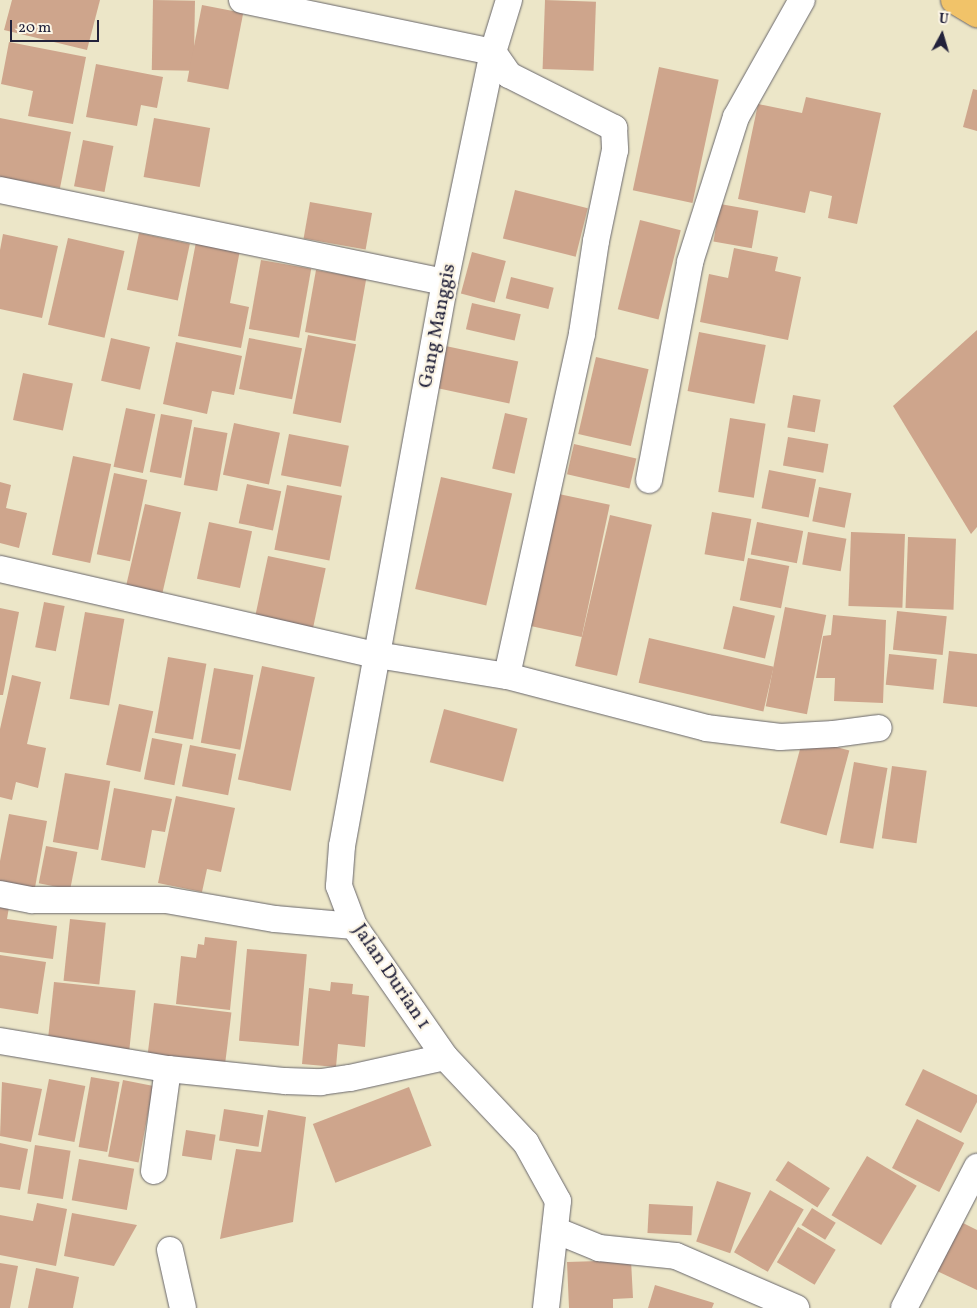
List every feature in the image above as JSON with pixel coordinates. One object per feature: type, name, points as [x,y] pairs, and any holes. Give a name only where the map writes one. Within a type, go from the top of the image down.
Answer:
[{"type":"highway","points":[[955,0],[977,13]]},
{"type":"street","points":[[242,0],[494,52],[510,75],[608,123],[616,136],[582,334],[507,676]]},
{"type":"street","name":"Gang Manggis","points":[[377,655],[446,282],[494,52],[509,0]]},
{"type":"street","points":[[649,480],[690,262],[736,117],[802,0]]},
{"type":"street","points":[[0,190],[446,282]]},
{"type":"street","points":[[0,569],[377,655],[507,676],[706,728],[780,737],[834,734],[879,728]]},
{"type":"street","name":"Jalan Durian 1","points":[[377,655],[339,870],[339,886],[354,926],[445,1057],[526,1143],[558,1201],[546,1308]]},
{"type":"street","points":[[0,894],[32,900],[166,900],[275,919],[354,926]]},
{"type":"street","points":[[0,1041],[168,1070],[321,1082],[445,1057]]},
{"type":"street","points":[[154,1171],[168,1070]]},
{"type":"street","points":[[904,1308],[977,1167]]},
{"type":"street","points":[[555,1230],[599,1248],[676,1256],[796,1308]]},
{"type":"street","points":[[170,1250],[183,1308]]},
{"type":"building","points":[[12,0],[100,0],[87,50],[4,30]]},
{"type":"building","points":[[153,0],[195,1],[194,71],[152,70]]},
{"type":"building","points":[[545,0],[596,2],[594,71],[543,69]]},
{"type":"building","points":[[202,5],[243,13],[228,90],[187,82]]},
{"type":"building","points":[[9,42],[86,57],[73,124],[28,116],[33,91],[1,84]]},
{"type":"building","points":[[96,64],[163,77],[157,108],[141,105],[137,126],[86,117]]},
{"type":"building","points":[[659,67],[719,80],[692,203],[633,190]]},
{"type":"building","points":[[973,89],[977,90],[977,131],[963,127]]},
{"type":"building","points":[[806,97],[881,113],[857,224],[828,218],[832,196],[810,191],[805,213],[738,199],[758,104],[802,113]]},
{"type":"building","points":[[0,118],[71,132],[60,188],[0,177]]},
{"type":"building","points":[[154,118],[210,128],[200,187],[144,177]]},
{"type":"building","points":[[83,140],[113,146],[104,192],[74,186]]},
{"type":"building","points":[[515,190],[588,208],[576,257],[503,239]]},
{"type":"building","points":[[310,202],[372,213],[366,249],[304,238]]},
{"type":"building","points":[[720,204],[758,211],[752,248],[713,241]]},
{"type":"building","points":[[640,220],[681,230],[658,319],[618,309]]},
{"type":"building","points":[[139,233],[190,244],[178,301],[127,290]]},
{"type":"building","points":[[3,234],[58,246],[42,318],[0,309],[0,250]]},
{"type":"building","points":[[68,238],[125,251],[104,338],[48,325]]},
{"type":"building","points":[[196,242],[240,250],[230,303],[249,307],[241,348],[178,336]]},
{"type":"building","points":[[734,248],[778,257],[775,271],[801,277],[788,340],[700,322],[709,274],[728,278]]},
{"type":"building","points":[[472,252],[506,261],[495,303],[461,294]]},
{"type":"building","points":[[261,260],[311,269],[299,338],[249,329]]},
{"type":"building","points":[[316,270],[366,279],[355,341],[305,332]]},
{"type":"building","points":[[511,277],[554,288],[548,309],[506,298]]},
{"type":"building","points":[[472,303],[521,314],[515,341],[466,329]]},
{"type":"building","points":[[977,330],[977,527],[971,534],[893,406]]},
{"type":"building","points":[[699,332],[766,345],[754,404],[688,391]]},
{"type":"building","points":[[308,335],[356,344],[341,423],[293,414]]},
{"type":"building","points":[[111,338],[150,347],[140,390],[101,381]]},
{"type":"building","points":[[249,338],[302,348],[292,399],[239,389]]},
{"type":"building","points":[[176,342],[242,356],[234,395],[212,391],[207,414],[163,404]]},
{"type":"building","points":[[441,345],[518,361],[509,403],[432,387]]},
{"type":"building","points":[[596,357],[649,369],[631,446],[578,434]]},
{"type":"building","points":[[23,373],[73,384],[63,431],[13,420]]},
{"type":"building","points":[[793,395],[821,400],[815,432],[787,427]]},
{"type":"building","points":[[126,408],[155,414],[143,473],[114,467]]},
{"type":"building","points":[[505,413],[527,418],[515,474],[492,469]]},
{"type":"building","points":[[161,414],[192,420],[181,478],[150,472]]},
{"type":"building","points":[[730,418],[766,424],[754,498],[718,492]]},
{"type":"building","points":[[234,423],[280,433],[269,485],[223,475]]},
{"type":"building","points":[[194,427],[227,433],[217,491],[184,485]]},
{"type":"building","points":[[289,434],[349,446],[341,487],[281,475]]},
{"type":"building","points":[[788,437],[828,444],[823,473],[783,466]]},
{"type":"building","points":[[574,444],[636,458],[629,489],[567,474]]},
{"type":"building","points":[[73,456],[111,464],[90,563],[52,555]]},
{"type":"building","points":[[769,470],[816,479],[809,517],[762,508]]},
{"type":"building","points":[[114,473],[147,480],[130,561],[97,554]]},
{"type":"building","points":[[441,477],[512,493],[486,605],[415,589]]},
{"type":"building","points":[[0,482],[11,485],[6,508],[27,513],[19,548],[0,543]]},
{"type":"building","points":[[247,484],[281,491],[273,530],[239,523]]},
{"type":"building","points":[[287,485],[342,496],[329,560],[274,550]]},
{"type":"building","points":[[819,487],[851,493],[845,528],[812,521]]},
{"type":"building","points":[[554,493],[610,505],[582,637],[526,625]]},
{"type":"building","points":[[145,504],[181,512],[162,596],[126,588]]},
{"type":"building","points":[[712,512],[751,519],[744,561],[705,554]]},
{"type":"building","points":[[610,515],[652,525],[617,676],[575,666]]},
{"type":"building","points":[[209,522],[252,531],[240,588],[197,579]]},
{"type":"building","points":[[757,522],[803,531],[797,563],[751,554]]},
{"type":"building","points":[[808,532],[846,539],[841,571],[802,564]]},
{"type":"building","points":[[851,532],[905,534],[902,608],[848,606]]},
{"type":"building","points":[[908,537],[956,539],[953,610],[906,608]]},
{"type":"building","points":[[268,556],[326,568],[313,628],[255,616]]},
{"type":"building","points":[[748,558],[789,566],[781,608],[740,600]]},
{"type":"building","points":[[44,602],[65,606],[56,651],[35,647]]},
{"type":"building","points":[[733,606],[775,616],[765,659],[723,649]]},
{"type":"building","points":[[785,607],[826,615],[807,714],[766,706]]},
{"type":"building","points":[[0,608],[19,612],[3,695],[0,695]]},
{"type":"building","points":[[897,611],[947,616],[943,655],[893,650]]},
{"type":"building","points":[[85,612],[124,619],[109,706],[70,699]]},
{"type":"building","points":[[833,615],[886,620],[883,703],[834,701],[835,678],[816,678],[823,636],[831,635]]},
{"type":"building","points":[[649,638],[774,667],[763,712],[639,683]]},
{"type":"building","points":[[949,651],[977,654],[977,707],[943,703]]},
{"type":"building","points":[[889,654],[937,659],[933,690],[886,685]]},
{"type":"building","points":[[168,657],[206,664],[193,740],[155,733]]},
{"type":"building","points":[[262,666],[315,677],[291,791],[238,779]]},
{"type":"building","points":[[214,668],[253,675],[240,750],[201,743]]},
{"type":"building","points":[[12,675],[41,682],[27,744],[46,748],[38,788],[16,782],[12,800],[0,797],[0,729]]},
{"type":"building","points":[[119,704],[153,711],[140,772],[106,765]]},
{"type":"building","points":[[444,709],[517,729],[503,782],[430,762]]},
{"type":"building","points":[[152,738],[182,744],[174,785],[144,779]]},
{"type":"building","points":[[803,738],[849,750],[827,835],[780,823]]},
{"type":"building","points":[[190,745],[236,754],[228,795],[182,786]]},
{"type":"building","points":[[854,762],[887,768],[873,849],[840,843]]},
{"type":"building","points":[[892,766],[927,771],[916,843],[882,838]]},
{"type":"building","points":[[65,773],[110,781],[98,850],[53,842]]},
{"type":"building","points":[[114,788],[172,799],[165,832],[152,830],[145,868],[101,860]]},
{"type":"building","points":[[176,796],[235,808],[221,872],[207,869],[202,892],[158,883]]},
{"type":"building","points":[[9,814],[47,821],[34,893],[0,886],[0,861]]},
{"type":"building","points":[[46,846],[77,852],[70,889],[39,883]]},
{"type":"building","points":[[0,900],[10,901],[7,919],[57,926],[53,959],[0,952]]},
{"type":"building","points":[[70,919],[106,923],[99,984],[64,981]]},
{"type":"building","points":[[205,937],[237,941],[230,1010],[176,1004],[181,956],[196,958],[198,944],[204,945]]},
{"type":"building","points":[[247,949],[307,954],[299,1046],[239,1041]]},
{"type":"building","points":[[0,955],[46,962],[38,1014],[0,1008]]},
{"type":"building","points":[[54,982],[136,991],[129,1051],[48,1043]]},
{"type":"building","points":[[331,982],[353,984],[352,994],[369,996],[365,1047],[338,1044],[336,1067],[302,1064],[309,988],[330,991]]},
{"type":"building","points":[[154,1003],[231,1013],[225,1064],[148,1055]]},
{"type":"building","points":[[923,1069],[977,1095],[977,1102],[961,1133],[905,1105]]},
{"type":"building","points":[[91,1077],[120,1082],[107,1152],[79,1147]]},
{"type":"building","points":[[49,1079],[85,1086],[74,1142],[38,1135]]},
{"type":"building","points":[[123,1080],[153,1086],[139,1162],[108,1157]]},
{"type":"building","points":[[2,1082],[42,1089],[31,1142],[0,1136]]},
{"type":"building","points":[[409,1087],[432,1146],[335,1183],[313,1124]]},
{"type":"building","points":[[224,1109],[264,1115],[259,1147],[219,1141]]},
{"type":"building","points":[[268,1110],[306,1117],[293,1222],[220,1239],[236,1149],[261,1152]]},
{"type":"building","points":[[917,1119],[964,1143],[939,1192],[892,1168]]},
{"type":"building","points":[[186,1130],[216,1135],[212,1160],[182,1156]]},
{"type":"building","points":[[0,1143],[28,1149],[20,1190],[0,1187]]},
{"type":"building","points":[[35,1145],[71,1151],[63,1199],[27,1193]]},
{"type":"building","points":[[867,1156],[917,1186],[881,1245],[831,1215]]},
{"type":"building","points":[[79,1159],[134,1169],[127,1210],[72,1200]]},
{"type":"building","points":[[788,1161],[830,1188],[817,1208],[775,1180]]},
{"type":"building","points":[[717,1181],[751,1193],[730,1253],[696,1242]]},
{"type":"building","points":[[770,1190],[804,1210],[768,1272],[734,1252]]},
{"type":"building","points":[[37,1203],[67,1209],[56,1266],[0,1255],[0,1215],[33,1221]]},
{"type":"building","points":[[649,1204],[693,1206],[691,1235],[647,1233]]},
{"type":"building","points":[[812,1208],[836,1223],[825,1240],[801,1225]]},
{"type":"building","points":[[72,1213],[137,1225],[114,1266],[64,1256]]},
{"type":"building","points":[[961,1222],[977,1230],[977,1290],[937,1271]]},
{"type":"building","points":[[798,1227],[836,1250],[815,1285],[777,1262]]},
{"type":"building","points":[[631,1260],[633,1298],[613,1299],[613,1308],[569,1308],[567,1262]]},
{"type":"building","points":[[0,1263],[18,1266],[10,1308],[0,1308]]},
{"type":"building","points":[[36,1268],[79,1277],[73,1308],[28,1308]]},
{"type":"building","points":[[655,1285],[714,1303],[712,1308],[648,1308]]}]
